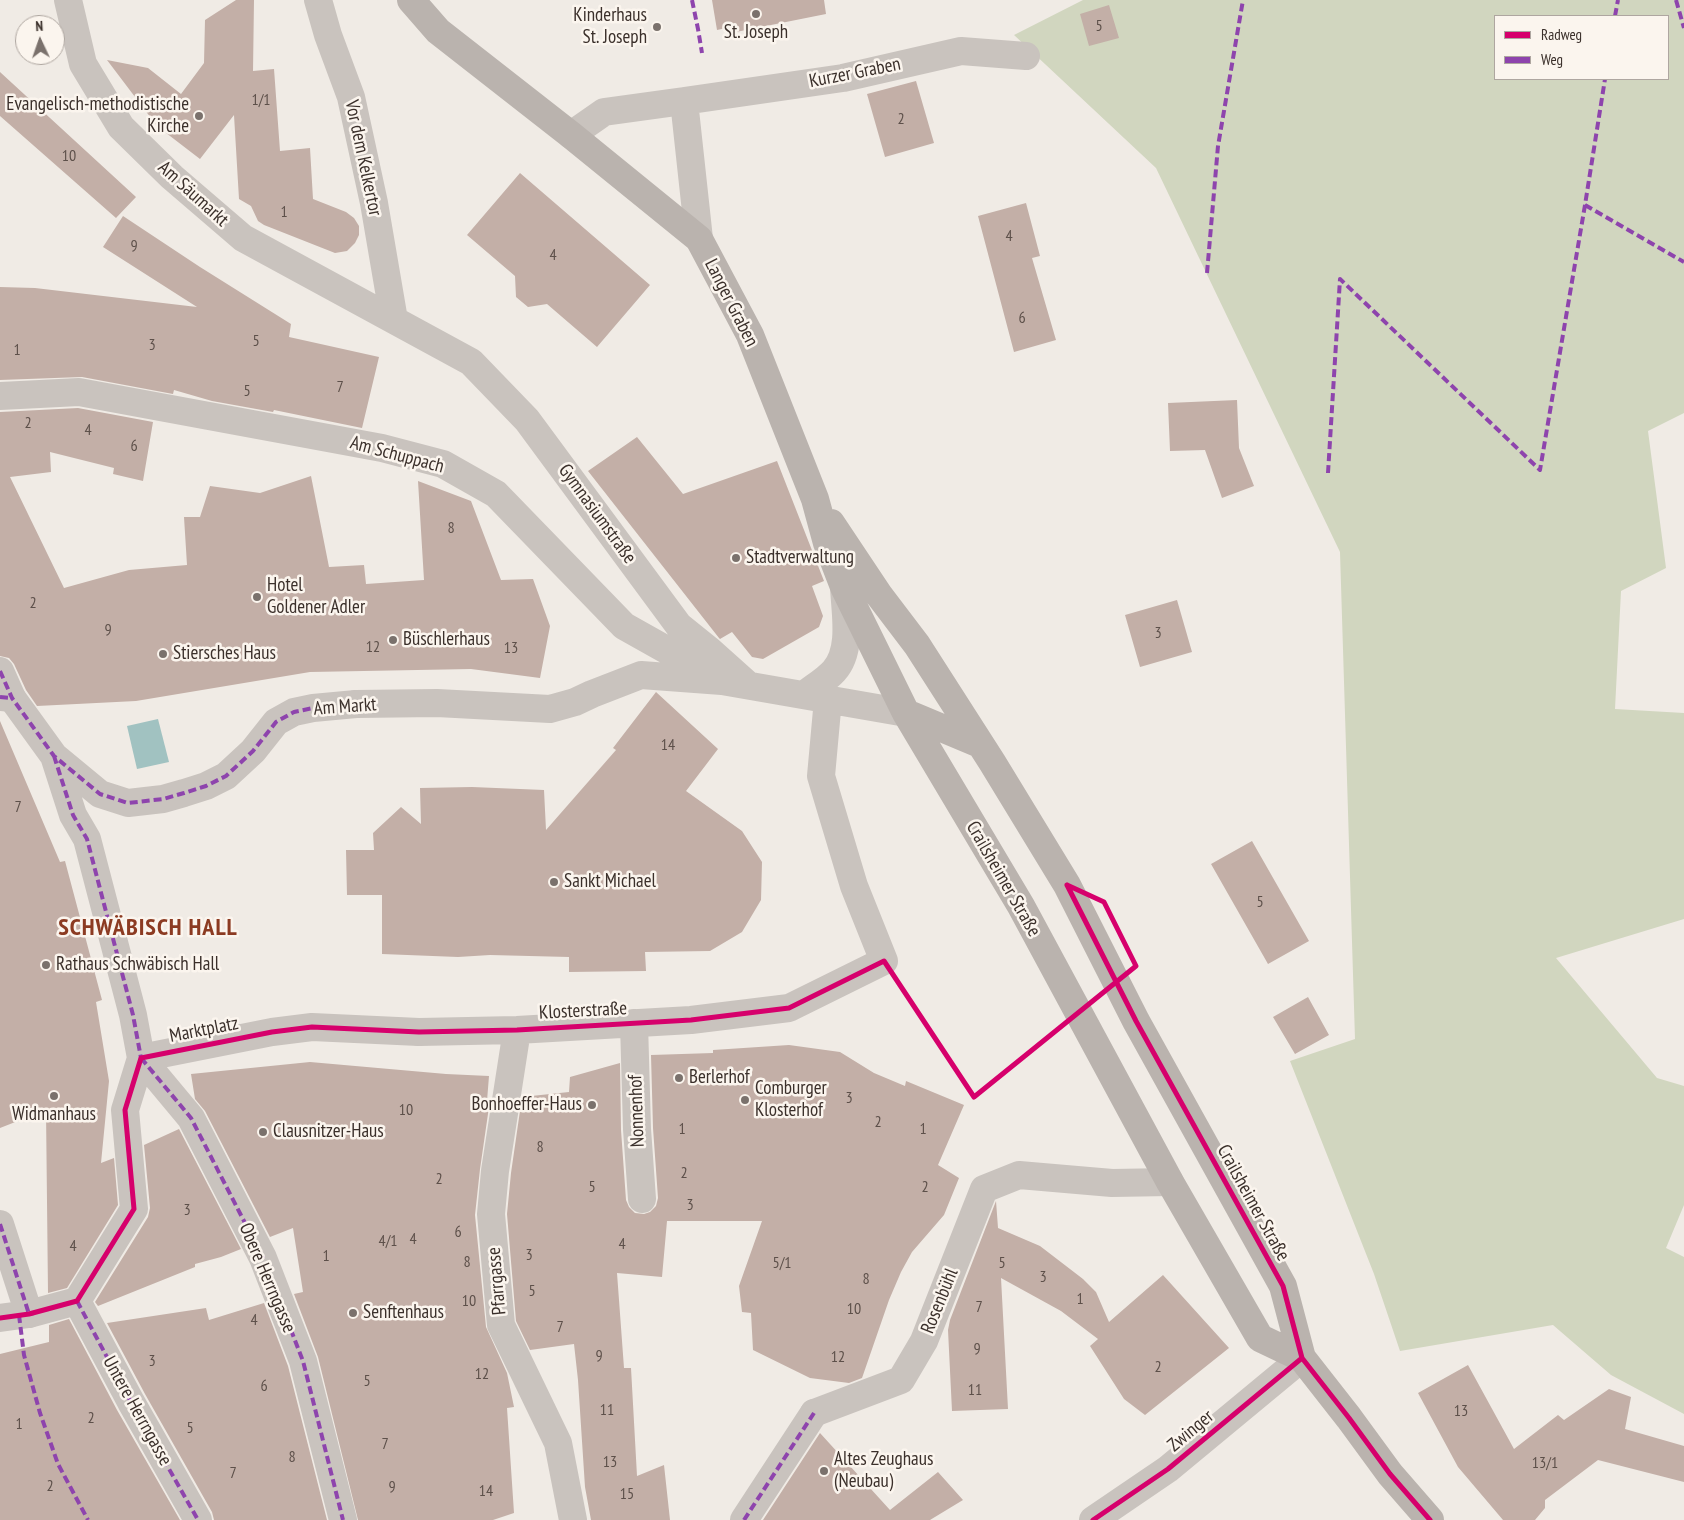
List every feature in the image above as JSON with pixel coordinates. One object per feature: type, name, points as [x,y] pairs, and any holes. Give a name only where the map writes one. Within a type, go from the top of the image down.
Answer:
[{"type":"main road","name":"Langer Graben","points":[[410,0],[438,31],[571,135],[698,239],[750,335],[815,499],[827,543],[844,587],[906,713]]},
{"type":"main road","name":"Crailsheimer Straße","points":[[815,499],[879,594],[917,645],[1067,885],[1136,1022],[1283,1286],[1302,1358],[1390,1474],[1430,1520]]},
{"type":"main road","name":"Crailsheimer Straße","points":[[906,713],[1021,906],[1170,1182],[1260,1338],[1302,1358]]},
{"type":"main road","points":[[906,713],[980,744]]},
{"type":"street","name":"Am Säumarkt","points":[[68,0],[83,64],[121,127],[134,140],[242,238],[394,320]]},
{"type":"street","name":"Vor dem Kelkertor","points":[[318,0],[350,97],[374,203],[394,320]]},
{"type":"street","name":"Kurzer Graben","points":[[571,135],[604,112],[843,78],[961,51],[1026,56]]},
{"type":"street","points":[[684,101],[698,239]]},
{"type":"street","name":"Gymnasiumstraße","points":[[394,320],[471,362],[527,420],[679,626],[710,651],[735,683]]},
{"type":"street","name":"Am Schuppach","points":[[0,396],[78,392],[382,448],[443,464],[496,494],[624,626],[735,683]]},
{"type":"street","points":[[816,697],[835,670],[845,644],[844,587]]},
{"type":"street","name":"Am Markt","points":[[0,671],[6,697],[54,756],[100,794],[128,803],[163,799],[206,786],[226,776],[252,751],[276,722],[294,712],[313,708],[356,704],[437,703],[550,709],[575,702],[641,675],[735,683]]},
{"type":"street","points":[[735,683],[906,713]]},
{"type":"street","name":"Klosterstraße","points":[[272,1032],[312,1027],[419,1032],[517,1030],[691,1020],[789,1008],[884,961],[854,886],[821,776],[816,697]]},
{"type":"street","points":[[0,1318],[29,1314],[77,1301],[134,1209],[125,1110],[141,1058],[133,1015],[88,839],[72,815],[54,756]]},
{"type":"street","name":"Nonnenhof","points":[[634,1023],[637,1129],[642,1199]]},
{"type":"street","name":"Pfarrgasse","points":[[517,1030],[495,1171],[491,1214],[501,1325],[558,1443],[573,1520]]},
{"type":"street","name":"Marktplatz","points":[[141,1058],[272,1032]]},
{"type":"street","name":"Obere Herrngasse","points":[[141,1058],[190,1118],[263,1258],[303,1361],[343,1520]]},
{"type":"street","name":"Rosenbühl","points":[[744,1520],[814,1413],[901,1380],[924,1341],[984,1189],[1019,1175],[1112,1183],[1170,1182]]},
{"type":"street","points":[[0,1224],[29,1314]]},
{"type":"street","name":"Untere Herrngasse","points":[[77,1301],[131,1402],[198,1520]]},
{"type":"street","name":"Zwinger","points":[[1093,1520],[1168,1469],[1302,1358]]},
{"type":"green space","points":[[1083,0],[1684,0],[1684,413],[1648,431],[1666,568],[1621,591],[1615,709],[1684,713],[1684,919],[1556,958],[1657,1078],[1684,1086],[1684,1205],[1666,1248],[1684,1257],[1684,1414],[1611,1375],[1553,1325],[1400,1351],[1374,1274],[1290,1061],[1355,1039],[1340,552],[1156,168],[1014,35]]},
{"type":"water","points":[[158,719],[169,762],[137,769],[127,726]]},
{"type":"building","points":[[236,0],[254,0],[253,71],[274,69],[280,151],[310,148],[313,199],[346,212],[354,218],[359,226],[359,235],[355,243],[347,251],[335,253],[264,225],[258,221],[251,206],[239,199],[234,115],[200,159],[157,126],[107,60],[148,68],[181,94],[204,63],[205,20]]},
{"type":"building","name":"St. Joseph","points":[[712,0],[824,0],[826,14],[736,32],[735,26],[717,30]]},
{"type":"building","points":[[1109,5],[1119,38],[1089,46],[1080,14]]},
{"type":"building","points":[[0,72],[136,197],[116,218],[0,116]]},
{"type":"building","points":[[916,81],[934,143],[885,157],[867,94]]},
{"type":"building","points":[[520,173],[650,285],[597,347],[547,304],[528,307],[516,297],[515,276],[467,235]]},
{"type":"building","points":[[1026,203],[1040,256],[1032,258],[1056,340],[1014,352],[978,216]]},
{"type":"building","points":[[123,216],[291,324],[289,337],[379,357],[362,428],[274,410],[273,412],[212,401],[174,390],[173,394],[82,377],[0,380],[0,287],[35,288],[197,307],[103,247]]},
{"type":"building","points":[[1237,400],[1239,448],[1254,486],[1222,498],[1205,450],[1170,451],[1168,403]]},
{"type":"building","points":[[78,408],[153,422],[143,481],[113,474],[114,468],[50,452],[51,472],[10,477],[64,588],[129,570],[187,565],[184,517],[200,517],[210,486],[260,493],[311,476],[329,567],[364,565],[366,584],[424,580],[418,481],[471,501],[501,580],[533,579],[550,626],[540,678],[471,669],[310,672],[136,701],[37,706],[26,690],[14,664],[9,658],[0,656],[0,412]]},
{"type":"building","name":"Stadtverwaltung","points":[[637,437],[683,494],[777,461],[824,581],[812,586],[823,616],[819,627],[763,659],[752,657],[732,632],[719,638],[588,471]]},
{"type":"building","points":[[1177,600],[1192,652],[1140,667],[1125,615]]},
{"type":"building","name":"Sankt Michael","points":[[656,692],[718,749],[686,791],[742,831],[762,862],[761,900],[742,932],[710,951],[645,952],[646,971],[569,972],[569,957],[490,955],[458,957],[382,954],[382,895],[347,895],[346,850],[374,850],[373,833],[401,807],[421,824],[420,788],[472,787],[544,790],[546,830],[616,750],[613,748]]},
{"type":"building","points":[[0,721],[60,862],[65,861],[102,1000],[96,1002],[109,1081],[101,1163],[114,1158],[118,1205],[67,1288],[48,1293],[46,1110],[0,1128]]},
{"type":"building","points":[[1252,841],[1309,941],[1268,964],[1211,864]]},
{"type":"building","points":[[1308,997],[1329,1035],[1295,1054],[1273,1017]]},
{"type":"building","points":[[789,1045],[840,1052],[874,1073],[905,1086],[906,1081],[964,1105],[938,1165],[959,1178],[944,1215],[912,1252],[889,1300],[862,1378],[849,1383],[810,1378],[753,1350],[751,1313],[742,1312],[739,1286],[762,1221],[667,1221],[662,1277],[617,1273],[624,1368],[631,1368],[637,1476],[664,1465],[670,1520],[591,1520],[585,1487],[574,1344],[530,1350],[516,1321],[507,1214],[522,1097],[569,1092],[570,1077],[620,1063],[621,1130],[626,1200],[629,1207],[635,1213],[644,1214],[650,1212],[656,1206],[658,1198],[653,1128],[651,1055],[713,1053],[713,1050]]},
{"type":"building","points":[[310,1062],[489,1076],[487,1101],[490,1100],[475,1215],[486,1327],[507,1373],[514,1407],[507,1408],[514,1513],[493,1520],[358,1520],[318,1357],[294,1294],[303,1292],[293,1228],[270,1237],[205,1111],[195,1099],[191,1074]]},
{"type":"building","points":[[179,1129],[241,1249],[195,1264],[195,1267],[98,1306],[95,1302],[148,1217],[150,1208],[144,1145]]},
{"type":"building","points":[[996,1201],[998,1228],[1040,1246],[1083,1279],[1096,1292],[1109,1322],[1163,1275],[1229,1348],[1145,1415],[1124,1399],[1090,1346],[1098,1339],[1061,1311],[1001,1278],[1008,1409],[952,1411],[948,1330],[950,1320]]},
{"type":"building","points":[[264,1303],[288,1366],[327,1520],[214,1520],[212,1512],[107,1323],[206,1308],[209,1320]]},
{"type":"building","points":[[69,1319],[117,1410],[180,1520],[0,1520],[0,1354],[49,1342],[49,1325]]},
{"type":"building","points":[[1468,1365],[1514,1449],[1558,1415],[1564,1420],[1609,1389],[1631,1397],[1625,1429],[1684,1446],[1684,1482],[1598,1460],[1545,1500],[1545,1508],[1535,1520],[1503,1520],[1458,1467],[1418,1393]]},
{"type":"building","name":"Altes Zeughaus (Neubau)","points":[[820,1433],[890,1510],[938,1472],[963,1500],[930,1520],[763,1520]]},
{"type":"marked path","points":[[692,0],[702,53]]},
{"type":"marked path","points":[[1207,273],[1218,146],[1243,0]]},
{"type":"marked path","points":[[1615,15],[1618,0]]},
{"type":"marked path","points":[[1676,0],[1684,28]]},
{"type":"marked path","points":[[1328,473],[1340,279],[1540,470],[1605,80]]},
{"type":"marked path","points":[[1585,205],[1684,262]]},
{"type":"marked path","points":[[0,671],[12,698],[54,756],[100,794],[128,803],[163,799],[206,786],[226,776],[253,751],[276,722],[294,712],[313,708],[356,704]]},
{"type":"marked path","points":[[0,697],[12,698]]},
{"type":"marked path","points":[[54,756],[73,815],[87,839],[133,1015],[141,1058],[140,1062]]},
{"type":"marked path","points":[[141,1058],[191,1118],[263,1258],[303,1361],[343,1520]]},
{"type":"marked path","points":[[0,1224],[29,1314],[34,1313]]},
{"type":"marked path","points":[[77,1301],[131,1402],[198,1520]]},
{"type":"marked path","points":[[19,1315],[24,1355],[40,1413],[58,1464],[88,1520]]},
{"type":"marked path","points":[[744,1520],[814,1413]]},
{"type":"cycle path","points":[[1067,885],[1136,1021],[1283,1286],[1302,1358],[1390,1474],[1430,1520]]},
{"type":"cycle path","points":[[0,1318],[29,1314],[77,1301],[134,1209],[125,1110],[141,1058],[272,1032],[312,1027],[419,1032],[517,1030],[691,1020],[789,1008],[884,961],[974,1097],[1136,966],[1104,902],[1067,885]]},
{"type":"cycle path","points":[[1093,1520],[1168,1469],[1302,1358]]},
{"type":"place","name":"St. Joseph","points":[[756,14]]},
{"type":"place","name":"Kinderhaus St. Joseph","points":[[657,27]]},
{"type":"place","name":"Evangelisch-methodistische Kirche","points":[[199,116]]},
{"type":"place","name":"Stadtverwaltung","points":[[736,558]]},
{"type":"place","name":"Hotel Goldener Adler","points":[[257,597]]},
{"type":"place","name":"Büschlerhaus","points":[[393,640]]},
{"type":"place","name":"Stiersches Haus","points":[[163,654]]},
{"type":"place","name":"Sankt Michael","points":[[554,882]]},
{"type":"place","name":"Rathaus Schwäbisch Hall","points":[[46,965]]},
{"type":"place","name":"Berlerhof","points":[[679,1078]]},
{"type":"place","name":"Widmanhaus","points":[[54,1096]]},
{"type":"place","name":"Comburger Klosterhof","points":[[745,1100]]},
{"type":"place","name":"Bonhoeffer-Haus","points":[[592,1105]]},
{"type":"place","name":"Clausnitzer-Haus","points":[[263,1132]]},
{"type":"place","name":"Senftenhaus","points":[[353,1313]]},
{"type":"place","name":"Altes Zeughaus (Neubau)","points":[[824,1471]]},
{"type":"district","name":"SCHWÄBISCH HALL","points":[[148,928]]}]
